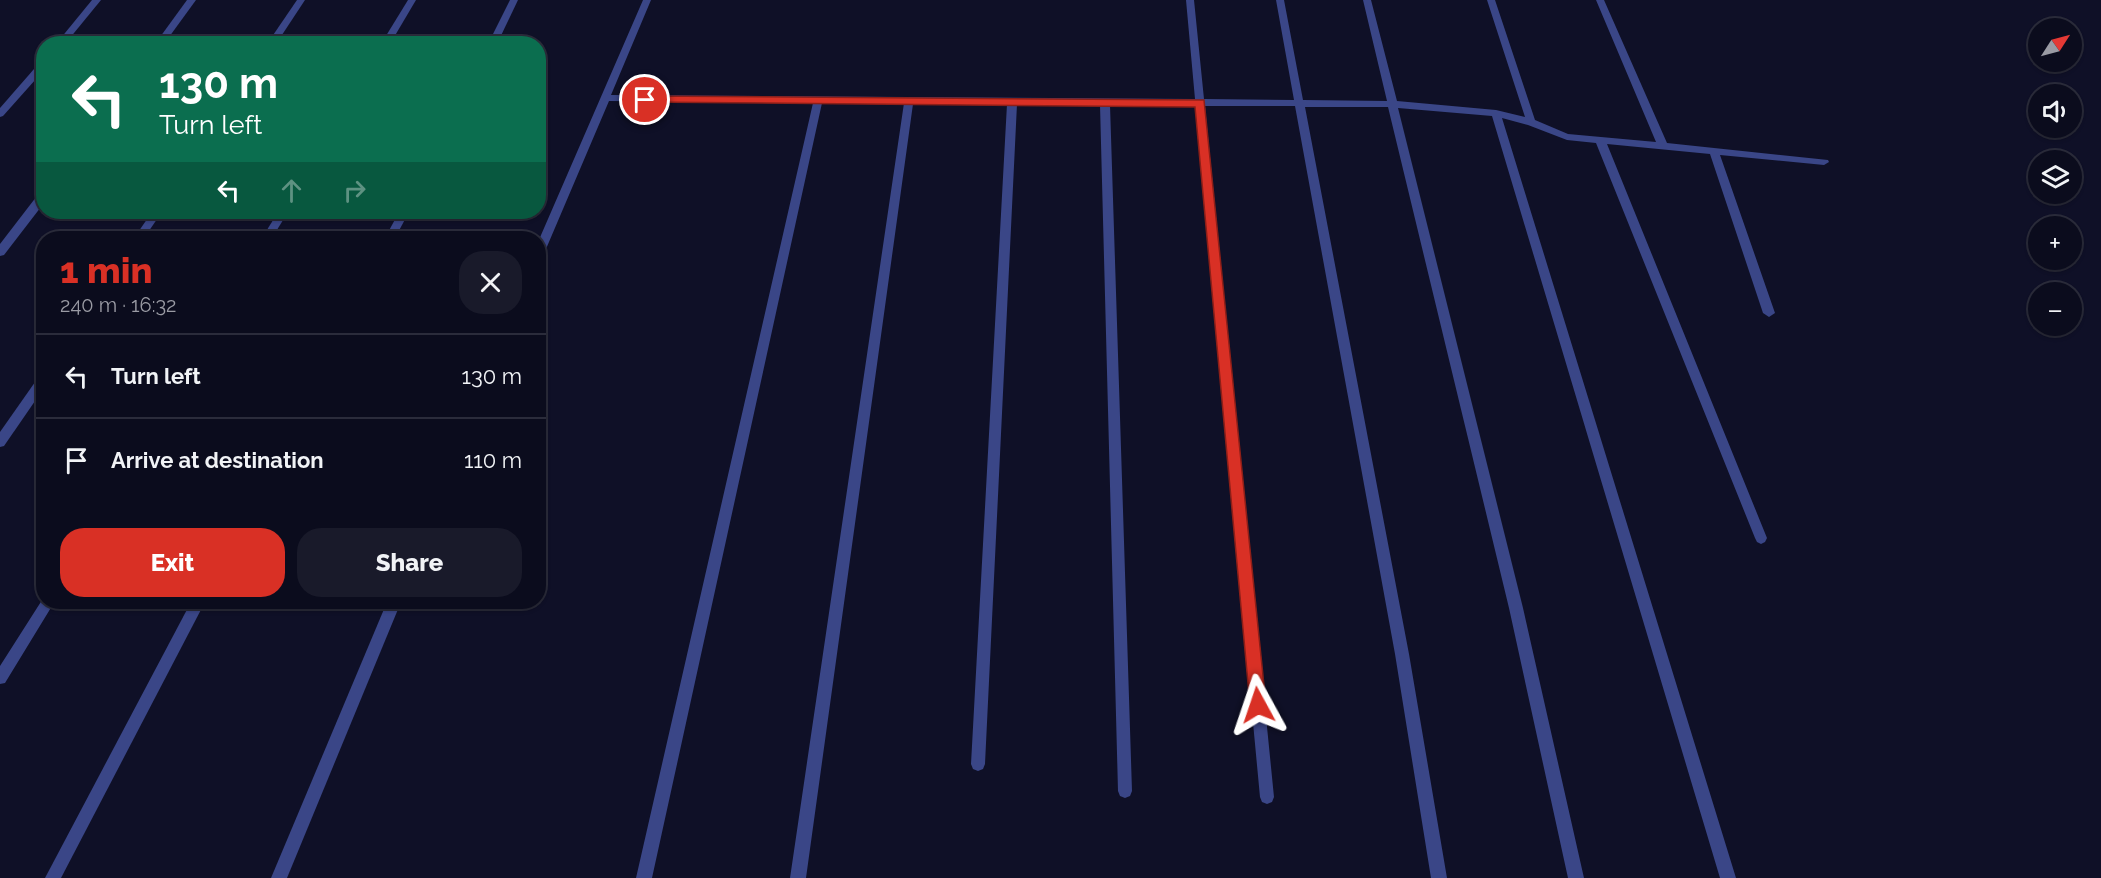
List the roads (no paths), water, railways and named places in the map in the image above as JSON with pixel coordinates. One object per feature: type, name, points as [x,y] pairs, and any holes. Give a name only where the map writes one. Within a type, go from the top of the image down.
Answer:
[{"type":"street","points":[[67,36],[97,0]]},
{"type":"street","points":[[165,36],[192,0]]},
{"type":"street","points":[[276,36],[301,0]]},
{"type":"street","points":[[390,36],[412,0]]},
{"type":"street","points":[[496,36],[514,0]]},
{"type":"street","points":[[546,236],[647,0]]},
{"type":"street","points":[[1190,0],[1267,797]]},
{"type":"street","points":[[1280,0],[1400,642],[1439,878]]},
{"type":"street","points":[[1367,0],[1516,608],[1576,878]]},
{"type":"street","points":[[1491,0],[1531,122]]},
{"type":"street","points":[[1600,0],[1663,146]]},
{"type":"street","points":[[0,114],[36,72]]},
{"type":"street","points":[[605,98],[1392,104],[1496,113],[1531,122],[1567,137],[1824,162]]},
{"type":"street","points":[[644,878],[818,101]]},
{"type":"street","points":[[798,878],[909,101]]},
{"type":"street","points":[[978,764],[1012,102]]},
{"type":"street","points":[[1105,102],[1125,791]]},
{"type":"street","points":[[1496,113],[1728,878]]},
{"type":"street","points":[[1600,140],[1761,538]]},
{"type":"street","points":[[1714,151],[1769,313]]},
{"type":"street","points":[[0,252],[36,205]]},
{"type":"street","points":[[0,442],[36,390]]},
{"type":"street","points":[[0,678],[42,609]]},
{"type":"street","points":[[53,878],[194,609]]},
{"type":"street","points":[[279,878],[391,609]]}]
